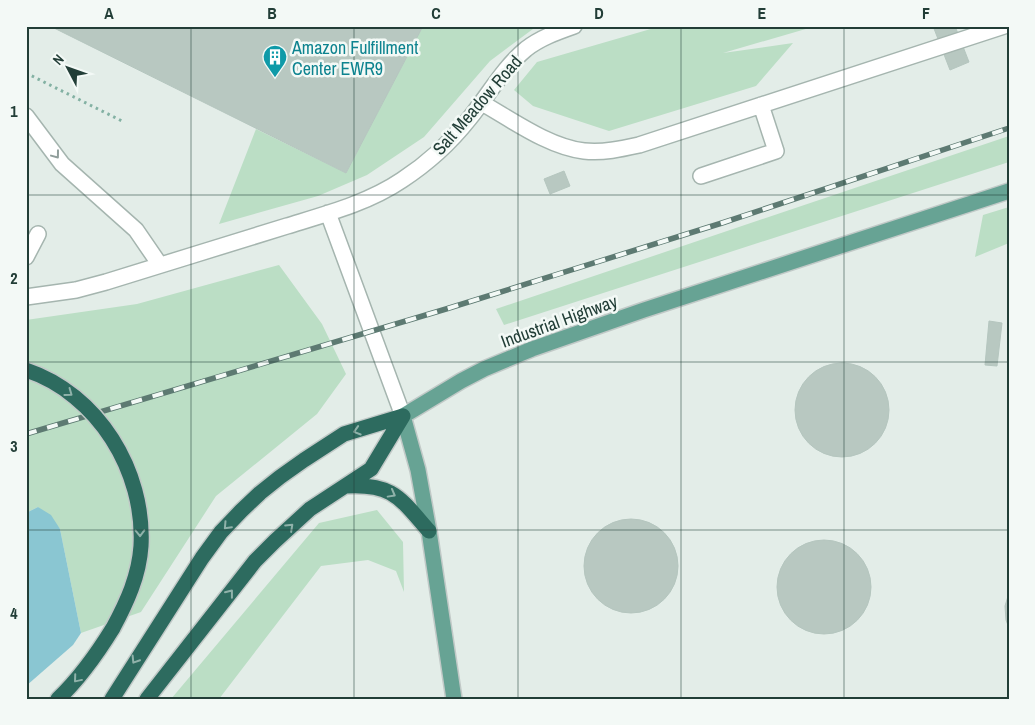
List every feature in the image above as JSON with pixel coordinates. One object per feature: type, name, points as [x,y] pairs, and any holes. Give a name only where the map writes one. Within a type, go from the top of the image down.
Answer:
[{"type":"highway","points":[[26,370],[48,380],[77,399],[103,426],[114,441],[130,474],[139,512],[141,546],[138,567],[133,587],[124,608],[100,650],[58,699]]},
{"type":"highway","points":[[147,699],[255,561],[310,509],[371,469],[403,416]]},
{"type":"highway","points":[[112,699],[202,558],[221,532],[241,511],[280,477],[344,434],[403,416]]},
{"type":"highway","points":[[344,486],[368,486],[388,490],[400,499],[429,531]]},
{"type":"main road","name":"Industrial Highway","points":[[403,416],[461,381],[508,358],[644,310],[1009,191]]},
{"type":"main road","points":[[403,416],[418,470],[429,531],[454,699]]},
{"type":"street","name":"Salt Meadow Road","points":[[26,297],[83,288],[328,213],[377,194],[420,168],[444,146],[469,120],[507,69],[526,49],[550,35],[574,26]]},
{"type":"street","points":[[482,103],[534,132],[566,147],[583,151],[602,152],[619,150],[1004,26]]},
{"type":"street","points":[[701,176],[776,151],[761,105]]},
{"type":"street","points":[[26,116],[62,164],[136,230],[160,265]]},
{"type":"street","points":[[328,213],[403,416]]},
{"type":"street","points":[[26,257],[38,234]]},
{"type":"path","points":[[26,73],[124,122]]},
{"type":"green space","points":[[423,26],[537,26],[490,61],[424,137],[367,175],[318,196],[219,224],[256,129],[346,173]]},
{"type":"green space","points":[[661,26],[816,26],[723,53],[793,43],[756,86],[609,131],[533,106],[514,90],[537,62]]},
{"type":"green space","points":[[1009,136],[1009,162],[504,325],[496,309]]},
{"type":"green space","points":[[1009,207],[1009,243],[975,257],[983,215]]},
{"type":"green space","points":[[279,265],[322,324],[346,374],[317,414],[216,496],[141,612],[81,633],[60,529],[38,507],[26,513],[26,320],[137,304]]},
{"type":"green space","points":[[377,510],[403,542],[404,592],[396,571],[368,560],[321,566],[219,699],[171,699],[319,523]]},
{"type":"water","points":[[38,507],[51,515],[60,529],[81,633],[73,645],[26,686],[26,513]]},
{"type":"building","name":"Amazon Fulfillment Center EWR9","points":[[50,26],[423,26],[346,173]]},
{"type":"building","points":[[933,26],[955,26],[969,62],[950,70]]},
{"type":"building","points":[[564,171],[570,186],[550,194],[544,179]]},
{"type":"building","points":[[989,321],[1002,323],[997,366],[985,365]]},
{"type":"building","points":[[842,363],[860,366],[875,377],[886,392],[889,410],[886,428],[875,443],[860,454],[842,457],[824,454],[809,443],[798,428],[795,410],[798,392],[809,377],[824,366]]},
{"type":"building","points":[[631,519],[649,522],[665,532],[675,548],[678,566],[675,584],[665,600],[649,610],[631,613],[613,610],[597,600],[587,584],[584,566],[587,548],[597,532],[613,522]]},
{"type":"building","points":[[824,540],[842,543],[857,554],[868,569],[871,587],[868,605],[857,620],[842,631],[824,634],[806,631],[791,620],[780,605],[777,587],[780,569],[791,554],[806,543]]},
{"type":"building","points":[[1009,593],[1009,628],[1006,620],[1005,606]]},
{"type":"railway","points":[[26,434],[446,309],[722,223],[1009,128]]},
{"type":"place","name":"Amazon Fulfillment Center EWR9","points":[[275,78]]}]
